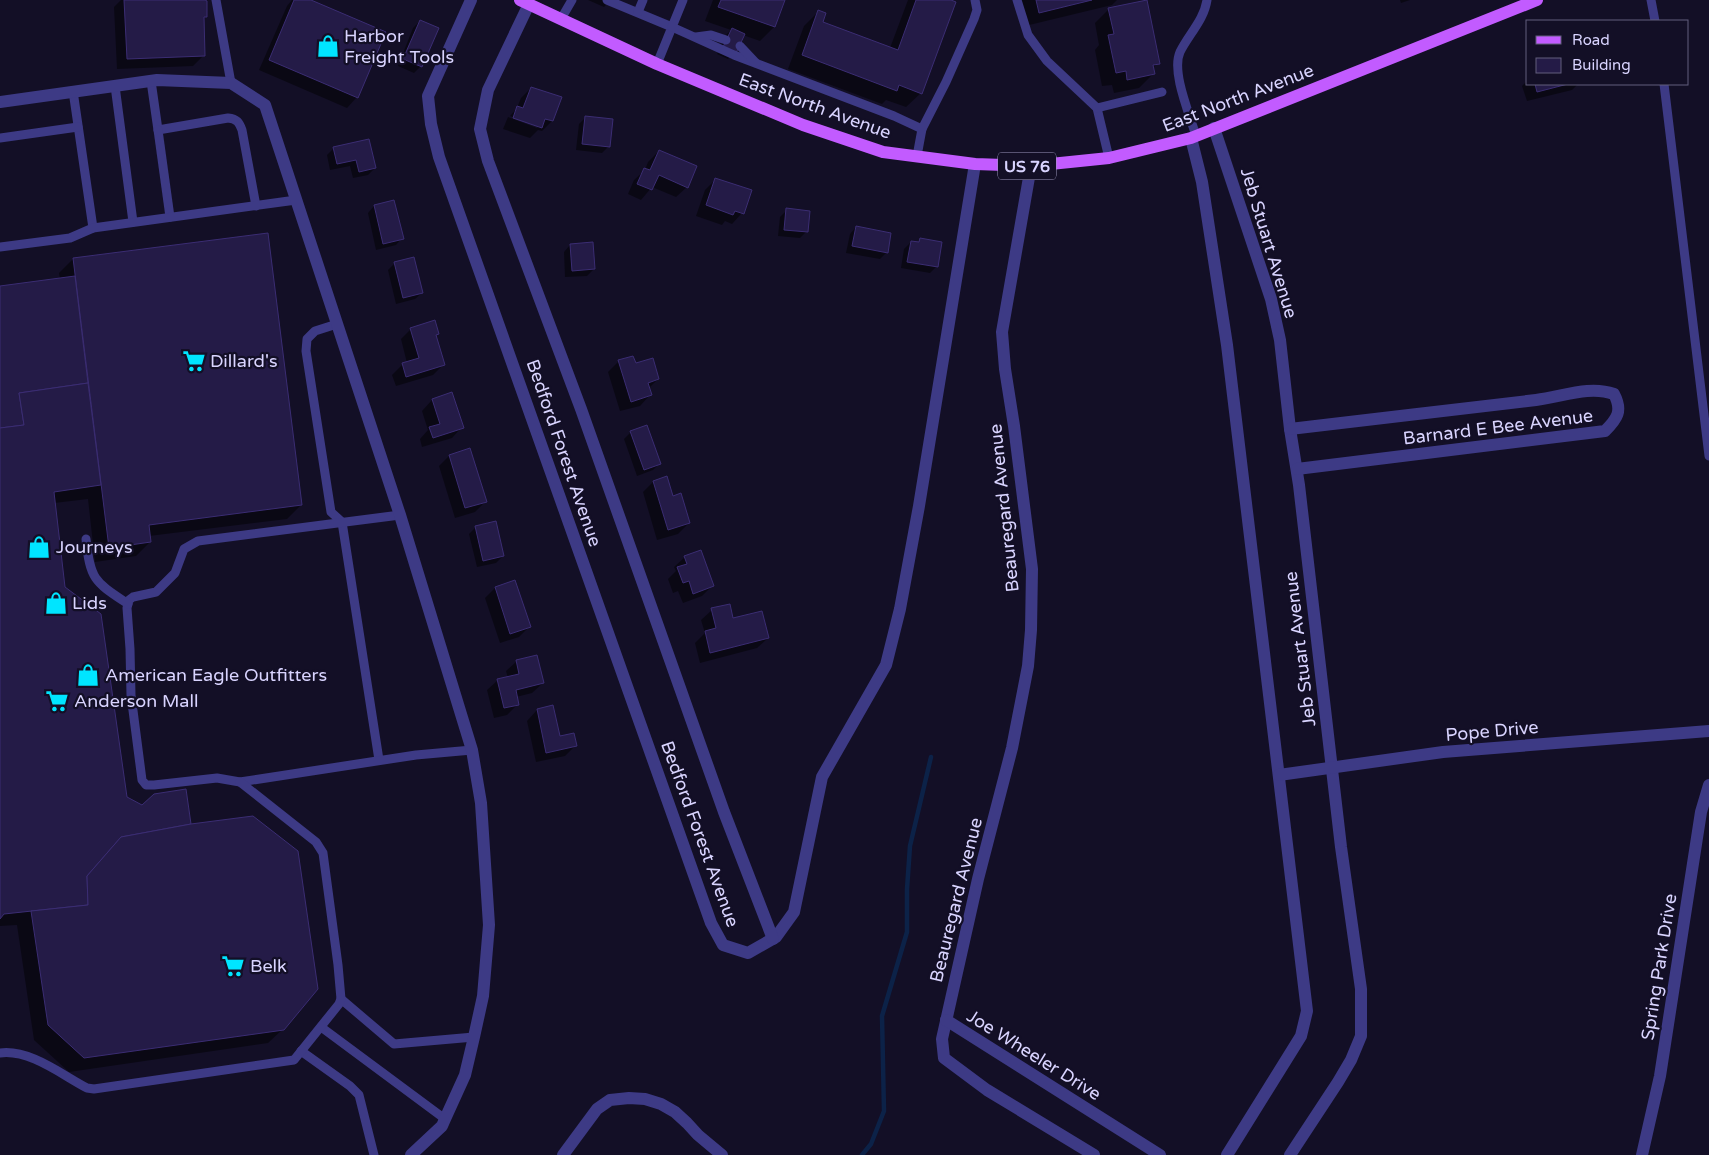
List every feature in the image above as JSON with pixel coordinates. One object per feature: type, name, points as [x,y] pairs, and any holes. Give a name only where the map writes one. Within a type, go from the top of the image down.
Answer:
[{"type":"main road","name":"East North Avenue","points":[[524,2],[657,64],[804,125],[883,152],[975,164],[1031,166],[1109,158],[1194,137],[1537,0]]},
{"type":"street","name":"Bedford Forest Avenue","points":[[471,0],[428,96],[431,124],[439,157],[711,923],[723,944],[748,953],[772,939],[720,803],[581,409],[488,162],[480,130],[488,90],[524,2]]},
{"type":"street","points":[[0,102],[151,81],[231,83],[265,105],[400,515],[472,750],[481,803],[488,925],[483,996],[465,1075],[442,1126],[411,1155]]},
{"type":"street","name":"Jeb Stuart Avenue","points":[[1214,128],[1271,299],[1280,340],[1290,429],[1297,469],[1331,769],[1361,989],[1361,1036],[1351,1060],[1290,1155]]},
{"type":"street","name":"Jeb Stuart Avenue","points":[[1194,137],[1227,345],[1307,1010],[1301,1036],[1227,1155]]},
{"type":"street","points":[[772,939],[776,937],[794,912],[822,777],[886,664],[900,609],[919,506],[975,164]]},
{"type":"street","name":"Beauregard Avenue","points":[[946,1020],[978,879],[1012,748],[1028,666],[1031,630],[1032,569],[1005,369],[1002,332],[1031,166]]},
{"type":"street","name":"Barnard E Bee Avenue","points":[[1290,429],[1538,400],[1588,391],[1605,391],[1614,394],[1618,402],[1619,410],[1615,421],[1605,431],[1297,469]]},
{"type":"street","name":"Pope Drive","points":[[1279,775],[1443,752],[1709,731]]},
{"type":"street","name":"Spring Park Drive","points":[[1642,1155],[1660,1076],[1701,812],[1709,784]]},
{"type":"street","name":"Joe Wheeler Drive","points":[[1094,1155],[988,1090],[944,1058],[942,1039],[946,1020],[1160,1155]]},
{"type":"street","points":[[563,1155],[597,1109],[610,1100],[629,1098],[653,1102],[675,1112],[722,1155]]},
{"type":"lane","points":[[216,0],[231,83]]},
{"type":"lane","points":[[561,19],[572,0]]},
{"type":"lane","points":[[607,0],[758,64],[894,116],[922,130]]},
{"type":"lane","points":[[638,12],[643,0]]},
{"type":"lane","points":[[657,64],[683,0]]},
{"type":"lane","points":[[917,156],[922,130],[974,19],[977,10],[975,0]]},
{"type":"lane","points":[[1017,0],[1028,35],[1047,61],[1097,108],[1109,158]]},
{"type":"lane","points":[[1194,137],[1177,73],[1179,54],[1206,9],[1207,0]]},
{"type":"lane","points":[[1651,0],[1655,20]]},
{"type":"lane","points":[[696,37],[711,35],[726,40]]},
{"type":"lane","points":[[740,46],[758,64]]},
{"type":"lane","points":[[151,81],[170,217]]},
{"type":"lane","points":[[1664,85],[1709,456]]},
{"type":"lane","points":[[115,86],[133,222]]},
{"type":"lane","points":[[73,92],[93,228]]},
{"type":"lane","points":[[1097,108],[1162,92]]},
{"type":"lane","points":[[158,130],[228,118],[239,122],[256,206]]},
{"type":"lane","points":[[0,138],[78,127]]},
{"type":"lane","points":[[0,247],[70,238],[93,228],[296,200]]},
{"type":"lane","points":[[337,324],[316,331],[311,335],[307,339],[306,352],[331,512],[342,522],[379,760]]},
{"type":"lane","points":[[400,515],[198,541],[184,550],[175,573],[156,592],[133,597],[128,604],[126,615],[132,695],[142,780],[146,785],[217,778],[240,782],[379,760],[472,750]]},
{"type":"lane","points":[[86,539],[88,562],[96,579],[106,589],[128,604]]},
{"type":"lane","points":[[0,1053],[8,1052],[40,1061],[87,1088],[94,1089],[294,1060],[341,999],[323,853],[316,842],[240,782]]},
{"type":"lane","points":[[341,999],[394,1044],[474,1037]]},
{"type":"lane","points":[[321,1027],[445,1119]]},
{"type":"lane","points":[[301,1051],[350,1086],[359,1095],[374,1155]]},
{"type":"building","points":[[124,0],[207,1],[207,17],[204,17],[205,56],[127,59]]},
{"type":"building","name":"Harbor Freight Tools","points":[[294,0],[311,0],[386,32],[358,98],[269,60]]},
{"type":"building","points":[[721,0],[785,0],[775,27],[718,7]]},
{"type":"building","points":[[916,0],[951,0],[956,2],[922,94],[899,85],[897,91],[802,55],[818,10],[826,13],[823,22],[898,50]]},
{"type":"building","points":[[1036,0],[1092,0],[1039,13]]},
{"type":"building","points":[[1147,0],[1160,64],[1153,65],[1155,74],[1127,80],[1126,71],[1116,73],[1108,35],[1114,34],[1108,8]]},
{"type":"building","points":[[420,20],[439,28],[422,67],[403,59]]},
{"type":"building","points":[[732,28],[745,34],[736,53],[723,47]]},
{"type":"building","points":[[1535,85],[1564,85],[1537,92]]},
{"type":"building","points":[[531,87],[562,97],[553,121],[545,119],[542,128],[513,118],[517,106],[523,108]]},
{"type":"building","points":[[585,116],[613,119],[610,147],[582,144]]},
{"type":"building","points":[[369,139],[376,168],[359,172],[356,160],[337,164],[333,147]]},
{"type":"building","points":[[659,150],[697,166],[688,188],[659,175],[652,190],[637,184],[644,168],[650,170]]},
{"type":"building","points":[[715,178],[752,190],[744,214],[735,211],[733,215],[706,205]]},
{"type":"building","points":[[394,200],[404,239],[383,244],[374,205]]},
{"type":"building","points":[[786,208],[810,211],[808,232],[784,230]]},
{"type":"building","points":[[856,226],[891,233],[888,253],[852,246]]},
{"type":"building","points":[[268,233],[302,505],[149,525],[151,542],[109,548],[73,258]]},
{"type":"building","points":[[920,238],[942,242],[938,267],[907,262],[911,241],[919,242]]},
{"type":"building","points":[[593,242],[595,269],[572,271],[570,244]]},
{"type":"building","points":[[414,257],[423,293],[403,298],[394,262]]},
{"type":"building","points":[[75,276],[88,383],[19,393],[24,425],[0,428],[0,286]]},
{"type":"building","points":[[435,320],[439,334],[436,335],[445,365],[406,377],[402,363],[419,358],[410,328]]},
{"type":"building","points":[[633,356],[636,363],[653,358],[659,379],[648,383],[652,395],[631,402],[618,360]]},
{"type":"building","name":"Anderson Mall","points":[[88,383],[101,485],[54,492],[65,587],[101,614],[127,797],[142,805],[154,794],[186,789],[191,824],[121,837],[87,876],[88,905],[4,914],[0,919],[0,428],[24,425],[19,393]]},
{"type":"building","points":[[452,392],[464,428],[433,438],[429,427],[440,424],[432,399]]},
{"type":"building","points":[[647,425],[661,464],[644,470],[630,431]]},
{"type":"building","points":[[470,448],[487,502],[465,508],[449,455]]},
{"type":"building","points":[[667,476],[673,496],[681,493],[690,523],[668,530],[653,481]]},
{"type":"building","points":[[496,521],[504,556],[483,561],[475,526]]},
{"type":"building","points":[[701,550],[714,586],[693,594],[689,581],[683,583],[677,567],[687,564],[684,556]]},
{"type":"building","points":[[515,580],[531,627],[510,634],[495,587]]},
{"type":"building","points":[[730,604],[733,618],[762,611],[769,638],[710,653],[705,631],[716,628],[711,608]]},
{"type":"building","points":[[537,655],[544,683],[516,690],[519,705],[504,708],[497,679],[519,674],[516,660]]},
{"type":"building","points":[[553,705],[560,736],[574,733],[577,746],[546,753],[537,709]]},
{"type":"building","points":[[253,816],[298,851],[318,989],[284,1030],[84,1058],[48,1025],[31,911],[88,905],[87,876],[121,837],[191,824]]},
{"type":"waterway","points":[[862,1155],[871,1144],[884,1111],[882,1016],[907,932],[910,846],[931,757]]},
{"type":"place","name":"Harbor Freight Tools","points":[[328,46]]},
{"type":"place","name":"Dillard's","points":[[194,361]]},
{"type":"place","name":"Journeys","points":[[39,547]]},
{"type":"place","name":"Lids","points":[[56,603]]},
{"type":"place","name":"American Eagle Outfitters","points":[[88,675]]},
{"type":"place","name":"Anderson Mall","points":[[57,701]]},
{"type":"place","name":"Belk","points":[[233,966]]}]
